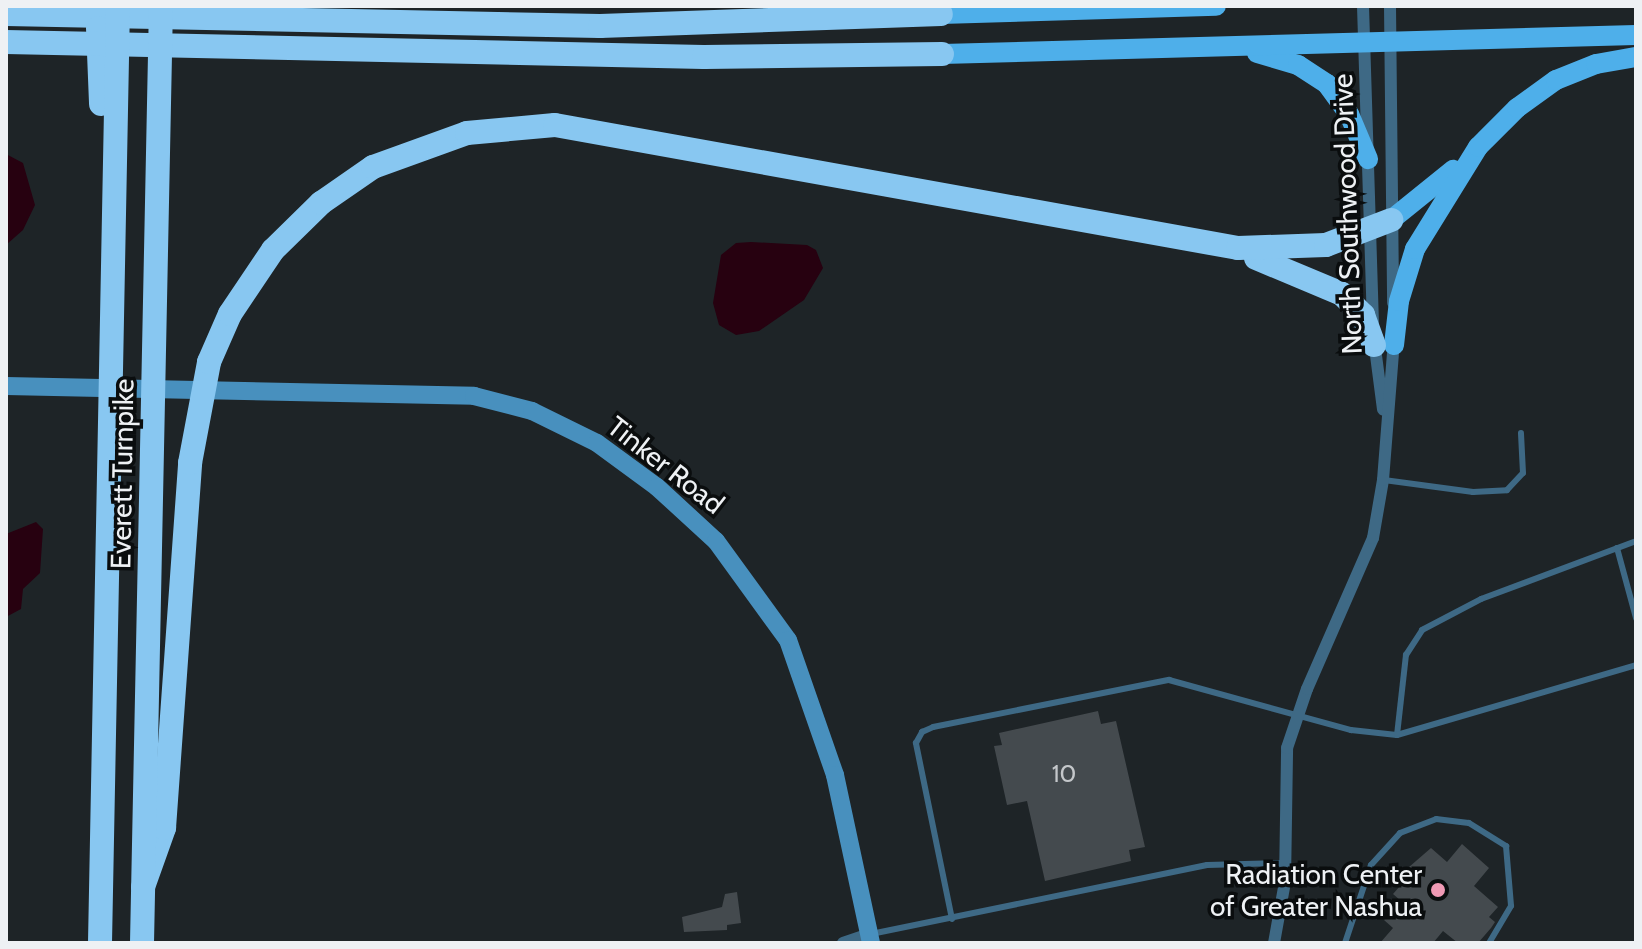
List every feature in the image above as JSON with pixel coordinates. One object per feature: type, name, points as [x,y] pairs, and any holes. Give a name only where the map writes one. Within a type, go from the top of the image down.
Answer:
[{"type":"highway","points":[[97,6],[112,330]]},
{"type":"highway","name":"Everett Turnpike","points":[[100,943],[118,6]]},
{"type":"highway","name":"Everett Turnpike","points":[[142,943],[161,6]]},
{"type":"highway","points":[[785,6],[941,14]]},
{"type":"highway","points":[[17,14],[600,26],[941,14]]},
{"type":"highway","points":[[17,42],[761,57],[942,54]]},
{"type":"highway","points":[[143,887],[164,828],[190,463],[209,362],[230,314],[273,250],[311,211],[362,174],[457,135],[520,126],[568,126],[1238,248],[1298,250],[1380,225]]},
{"type":"highway","points":[[1180,239],[1256,258],[1329,285],[1359,310],[1384,345]]},
{"type":"main road","points":[[941,14],[1216,6]]},
{"type":"main road","points":[[942,54],[1636,35]]},
{"type":"main road","points":[[1214,47],[1270,56],[1314,74],[1343,104],[1368,159]]},
{"type":"main road","points":[[1380,225],[1478,147],[1517,108],[1556,80],[1596,64],[1636,57]]},
{"type":"main road","points":[[1384,345],[1415,249],[1478,147]]},
{"type":"street","name":"North Southwood Drive","points":[[1363,6],[1368,159],[1380,225],[1385,420]]},
{"type":"street","name":"North Southwood Drive","points":[[1274,943],[1285,863],[1284,770],[1297,714],[1361,572],[1383,480],[1385,420],[1380,225],[1390,6]]},
{"type":"street","name":"Tinker Road","points":[[6,386],[486,397],[574,430],[657,487],[737,565],[788,640],[832,763],[870,938]]},
{"type":"street","points":[[843,943],[870,938]]},
{"type":"lane","points":[[1383,480],[1473,492],[1507,490],[1523,473],[1521,433]]},
{"type":"lane","points":[[1397,735],[1406,655],[1422,630],[1481,599],[1636,541]]},
{"type":"lane","points":[[1617,548],[1636,618]]},
{"type":"lane","points":[[952,919],[916,743],[922,732],[1169,680],[1351,730],[1397,735],[1636,665]]},
{"type":"lane","points":[[1345,943],[1371,865],[1412,825],[1436,819],[1469,823],[1499,838],[1510,858],[1511,906],[1489,943]]},
{"type":"lane","points":[[870,938],[1207,865],[1285,863]]},
{"type":"shaded area","points":[[6,154],[23,163],[35,205],[23,230],[6,245]]},
{"type":"shaded area","points":[[736,243],[807,245],[816,250],[823,268],[804,300],[759,331],[736,335],[719,325],[713,303],[721,255]]},
{"type":"shaded area","points":[[36,522],[43,529],[40,573],[23,589],[21,609],[6,617],[6,534]]},
{"type":"building","points":[[1098,711],[1101,724],[1116,721],[1145,847],[1129,850],[1131,861],[1045,881],[1027,801],[1007,805],[994,746],[1002,745],[999,733]]},
{"type":"building","name":"Radiation Center of Greater Nashua","points":[[1462,844],[1489,868],[1474,886],[1498,907],[1489,917],[1495,922],[1491,928],[1478,943],[1458,943],[1443,931],[1433,943],[1380,943],[1393,928],[1384,920],[1401,901],[1393,894],[1400,886],[1394,880],[1431,848],[1447,862]]},
{"type":"building","points":[[737,892],[741,923],[727,925],[727,930],[684,932],[682,917],[722,907],[725,894]]},
{"type":"place","name":"Radiation Center of Greater Nashua","points":[[1438,890]]}]
